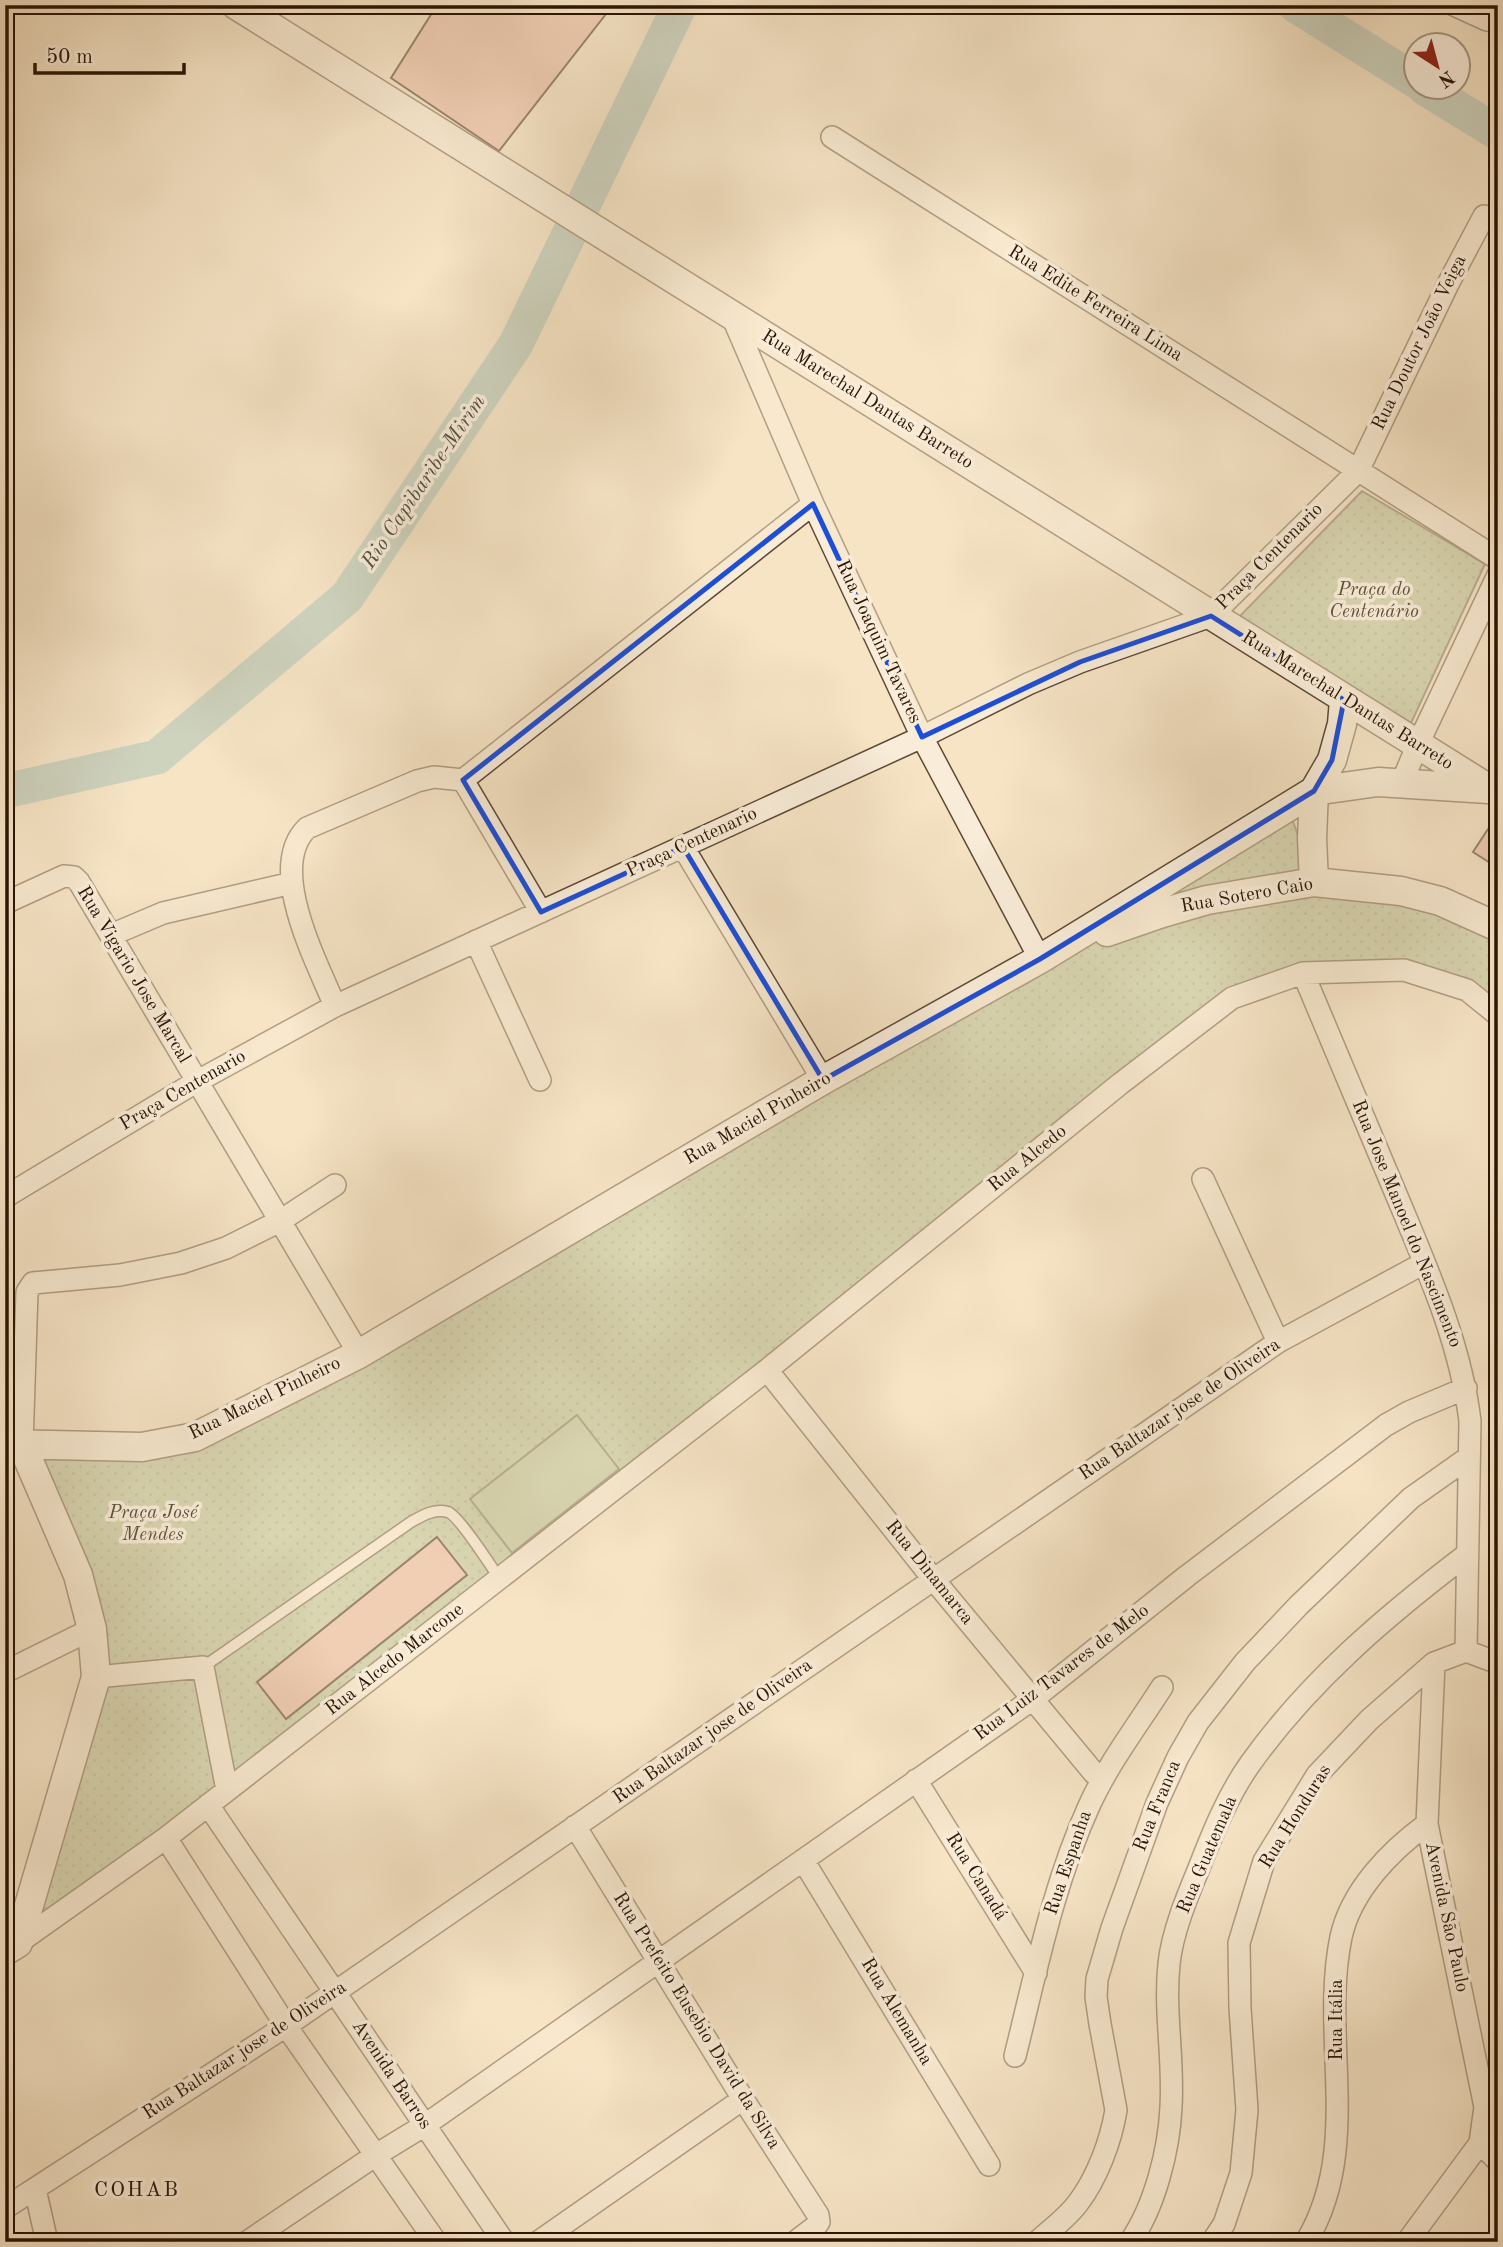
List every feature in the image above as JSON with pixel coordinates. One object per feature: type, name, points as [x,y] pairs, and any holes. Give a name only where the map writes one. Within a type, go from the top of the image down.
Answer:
[{"type":"street","name":"Rua Marechal Dantas Barreto","points":[[236,5],[1493,792]]},
{"type":"street","points":[[1454,5],[1498,22]]},
{"type":"street","name":"Rua Edite Ferreira Lima","points":[[832,137],[1498,559]]},
{"type":"street","name":"Rua Doutor João Veiga","points":[[1357,471],[1484,216]]},
{"type":"street","name":"Rua Joaquim Tavares","points":[[732,316],[813,504],[922,737],[1040,960]]},
{"type":"street","name":"Praça Centenario","points":[[5,1197],[196,1082],[335,1006],[922,737],[1028,684],[1080,662],[1211,616],[1357,471]]},
{"type":"street","points":[[335,1006],[299,916],[292,883],[296,842],[307,828],[417,781],[433,777],[463,780],[813,504]]},
{"type":"street","points":[[1402,782],[1498,575]]},
{"type":"street","points":[[1314,882],[1314,791],[1332,760],[1342,724],[1344,700]]},
{"type":"street","points":[[463,780],[541,912]]},
{"type":"street","name":"Rua Maciel Pinheiro","points":[[14,1444],[142,1447],[195,1437],[359,1354],[823,1080],[1040,960],[1314,791],[1378,782],[1402,782],[1493,792]]},
{"type":"street","points":[[683,847],[823,1080]]},
{"type":"street","name":"Rua Vigario Jose Marcal","points":[[5,903],[64,876],[79,882],[359,1354]]},
{"type":"street","name":"Rua Sotero Caio","points":[[1040,960],[1126,925],[1207,900],[1314,882],[1401,891],[1440,901],[1498,927]]},
{"type":"street","points":[[111,935],[163,913],[292,883]]},
{"type":"street","points":[[476,942],[540,1080]]},
{"type":"street","name":"Rua Alcedo","points":[[767,1370],[1232,998],[1303,973],[1404,970],[1467,990],[1498,1015]]},
{"type":"street","name":"Rua Jose Manoel do Nascimento","points":[[1303,973],[1424,1263],[1460,1362],[1470,1421],[1466,1651]]},
{"type":"street","points":[[1203,1179],[1278,1342]]},
{"type":"street","points":[[11,1947],[96,1677],[92,1629],[78,1575],[14,1444],[27,1292],[33,1283],[120,1275],[181,1263],[226,1248],[280,1221],[335,1185]]},
{"type":"street","name":"Rua Baltazar jose de Oliveira","points":[[5,2207],[335,1992],[1278,1342],[1424,1263]]},
{"type":"street","name":"Rua Alcedo Marcone","points":[[11,1947],[166,1838],[767,1370]]},
{"type":"street","name":"Rua Dinamarca","points":[[767,1370],[934,1580],[1094,1773]]},
{"type":"street","name":"Rua Luiz Tavares de Melo","points":[[247,2242],[425,2125],[1033,1699],[1187,1576],[1386,1425],[1466,1388]]},
{"type":"street","name":"Rua Franca","points":[[1037,2242],[1079,2202],[1101,2161],[1114,2124],[1116,2110],[1096,1997],[1097,1979],[1112,1928],[1178,1757],[1198,1722],[1245,1662],[1298,1605],[1411,1498],[1469,1458]]},
{"type":"street","name":"Rua Guatemala","points":[[1130,2242],[1143,2223],[1164,2159],[1168,2133],[1171,2106],[1167,1997],[1169,1961],[1184,1903],[1219,1819],[1249,1765],[1329,1669],[1406,1600],[1466,1555]]},
{"type":"street","points":[[5,1672],[92,1629]]},
{"type":"street","points":[[1466,1651],[1498,1663]]},
{"type":"street","name":"Rua Honduras","points":[[1212,2242],[1224,2224],[1241,2173],[1247,2110],[1240,2008],[1239,1943],[1264,1861],[1317,1775],[1369,1720],[1434,1663],[1466,1651]]},
{"type":"street","name":"Avenida São Paulo","points":[[1434,1663],[1427,1824],[1491,2109],[1480,2143]]},
{"type":"street","points":[[96,1677],[203,1667],[227,1790]]},
{"type":"street","name":"Rua Espanha","points":[[1015,2056],[1055,1895],[1086,1812],[1108,1770],[1162,1687]]},
{"type":"street","name":"Rua Canadá","points":[[916,1780],[1036,1973]]},
{"type":"street","name":"Avenida Barros","points":[[208,1805],[504,2242]]},
{"type":"street","name":"Rua Itália","points":[[1306,2242],[1326,2199],[1334,2160],[1339,2108],[1336,1984],[1342,1935],[1357,1896],[1373,1873],[1402,1842],[1427,1824]]},
{"type":"street","name":"Rua Prefeito Eusebio David da Silva","points":[[576,1826],[743,2099],[818,2215],[816,2226],[795,2242]]},
{"type":"street","points":[[166,1838],[286,2025],[436,2242]]},
{"type":"street","name":"Rua Alemanha","points":[[803,1860],[989,2165]]},
{"type":"street","points":[[538,2242],[743,2099]]},
{"type":"street","points":[[1407,2242],[1480,2143],[1498,2161]]},
{"type":"street","points":[[35,2189],[47,2242]]},
{"type":"lane","points":[[203,1667],[411,1522],[429,1513],[440,1511],[454,1515],[499,1578]]},
{"type":"highlighted area","points":[[813,504],[922,737],[1080,662],[1211,616],[1344,700],[1332,760],[1314,791],[1040,959],[823,1080],[683,847],[541,912],[463,780]]},
{"type":"green space","name":"Praça do Centenário","points":[[1362,491],[1485,564],[1411,723],[1238,618]]},
{"type":"green space","name":"Praça José Mendes","points":[[1288,807],[1314,882],[1498,927],[1498,1022],[1467,990],[1404,970],[1303,973],[1232,998],[18,1943],[96,1677],[22,1445],[195,1437]]},
{"type":"green space","points":[[577,1415],[619,1469],[512,1553],[470,1499]]},
{"type":"building","points":[[437,5],[613,5],[499,151],[391,78]]},
{"type":"building","points":[[1488,829],[1498,835],[1498,868],[1473,852]]},
{"type":"building","points":[[437,1537],[467,1575],[286,1719],[257,1682]]},
{"type":"waterway","name":"Rio Capibaribe-Mirim","points":[[5,791],[157,757],[347,597],[516,344],[680,5]]},
{"type":"waterway","name":"Rio Capibaribe-Mirim","points":[[1295,5],[1402,72]]},
{"type":"waterway","name":"Rio Capibaribe-Mirim","points":[[1448,102],[1498,133]]},
{"type":"district","name":"COHAB","points":[[137,2190]]}]
